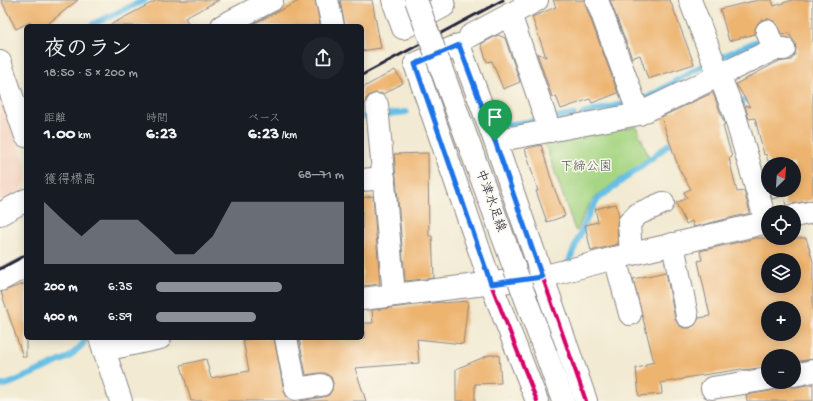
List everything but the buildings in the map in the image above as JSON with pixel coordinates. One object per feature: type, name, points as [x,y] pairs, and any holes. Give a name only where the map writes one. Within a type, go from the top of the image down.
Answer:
[{"type":"street","points":[[226,24],[272,0]]},
{"type":"street","points":[[327,0],[332,24]]},
{"type":"street","points":[[393,0],[403,28],[444,6],[442,0]]},
{"type":"street","name":"中津水足線","points":[[416,0],[563,401]]},
{"type":"street","points":[[470,36],[537,0]]},
{"type":"street","points":[[597,0],[635,105]]},
{"type":"street","points":[[690,0],[732,106],[762,205]]},
{"type":"street","points":[[510,14],[550,131]]},
{"type":"street","points":[[495,141],[550,131],[635,105],[715,66],[774,43]]},
{"type":"street","points":[[536,401],[491,284],[415,64],[459,45],[495,141],[586,401]]},
{"type":"street","points":[[0,62],[24,130]]},
{"type":"street","points":[[378,115],[394,295]]},
{"type":"street","points":[[364,180],[384,178]]},
{"type":"street","points":[[0,214],[24,201]]},
{"type":"street","points":[[630,314],[623,256],[629,223],[638,214],[663,203]]},
{"type":"street","points":[[364,299],[542,277],[761,223]]},
{"type":"street","points":[[673,244],[687,316]]},
{"type":"street","points":[[0,280],[24,267]]},
{"type":"street","points":[[122,401],[102,344],[141,340]]},
{"type":"street","points":[[286,340],[296,389],[321,385]]},
{"type":"street","points":[[801,374],[813,372]]},
{"type":"street","points":[[712,388],[744,374],[761,378]]},
{"type":"shaded area","points":[[0,93],[24,160],[24,185],[19,192],[0,202]]},
{"type":"green space","name":"下締公園","points":[[636,126],[649,157],[593,199],[585,212],[577,231],[575,230],[545,144]]},
{"type":"waterway","points":[[94,24],[145,0]]},
{"type":"waterway","points":[[46,17],[52,24]]},
{"type":"waterway","points":[[775,38],[797,33]]},
{"type":"waterway","points":[[583,114],[647,98],[696,69],[755,42],[766,40]]},
{"type":"waterway","points":[[734,106],[753,96]]},
{"type":"waterway","points":[[364,117],[406,112]]},
{"type":"waterway","points":[[506,125],[574,115]]},
{"type":"waterway","points":[[567,266],[590,211],[598,199],[676,139]]},
{"type":"waterway","points":[[0,386],[11,383],[69,357],[82,345],[85,340]]},
{"type":"railway","points":[[364,74],[503,0]]},
{"type":"railway","points":[[0,269],[24,256]]},
{"type":"cycle path","points":[[537,401],[491,284],[415,64],[459,45],[495,141],[586,401]]},
{"type":"route","points":[[459,45],[495,141],[542,277],[491,284],[415,64],[459,45]]}]
